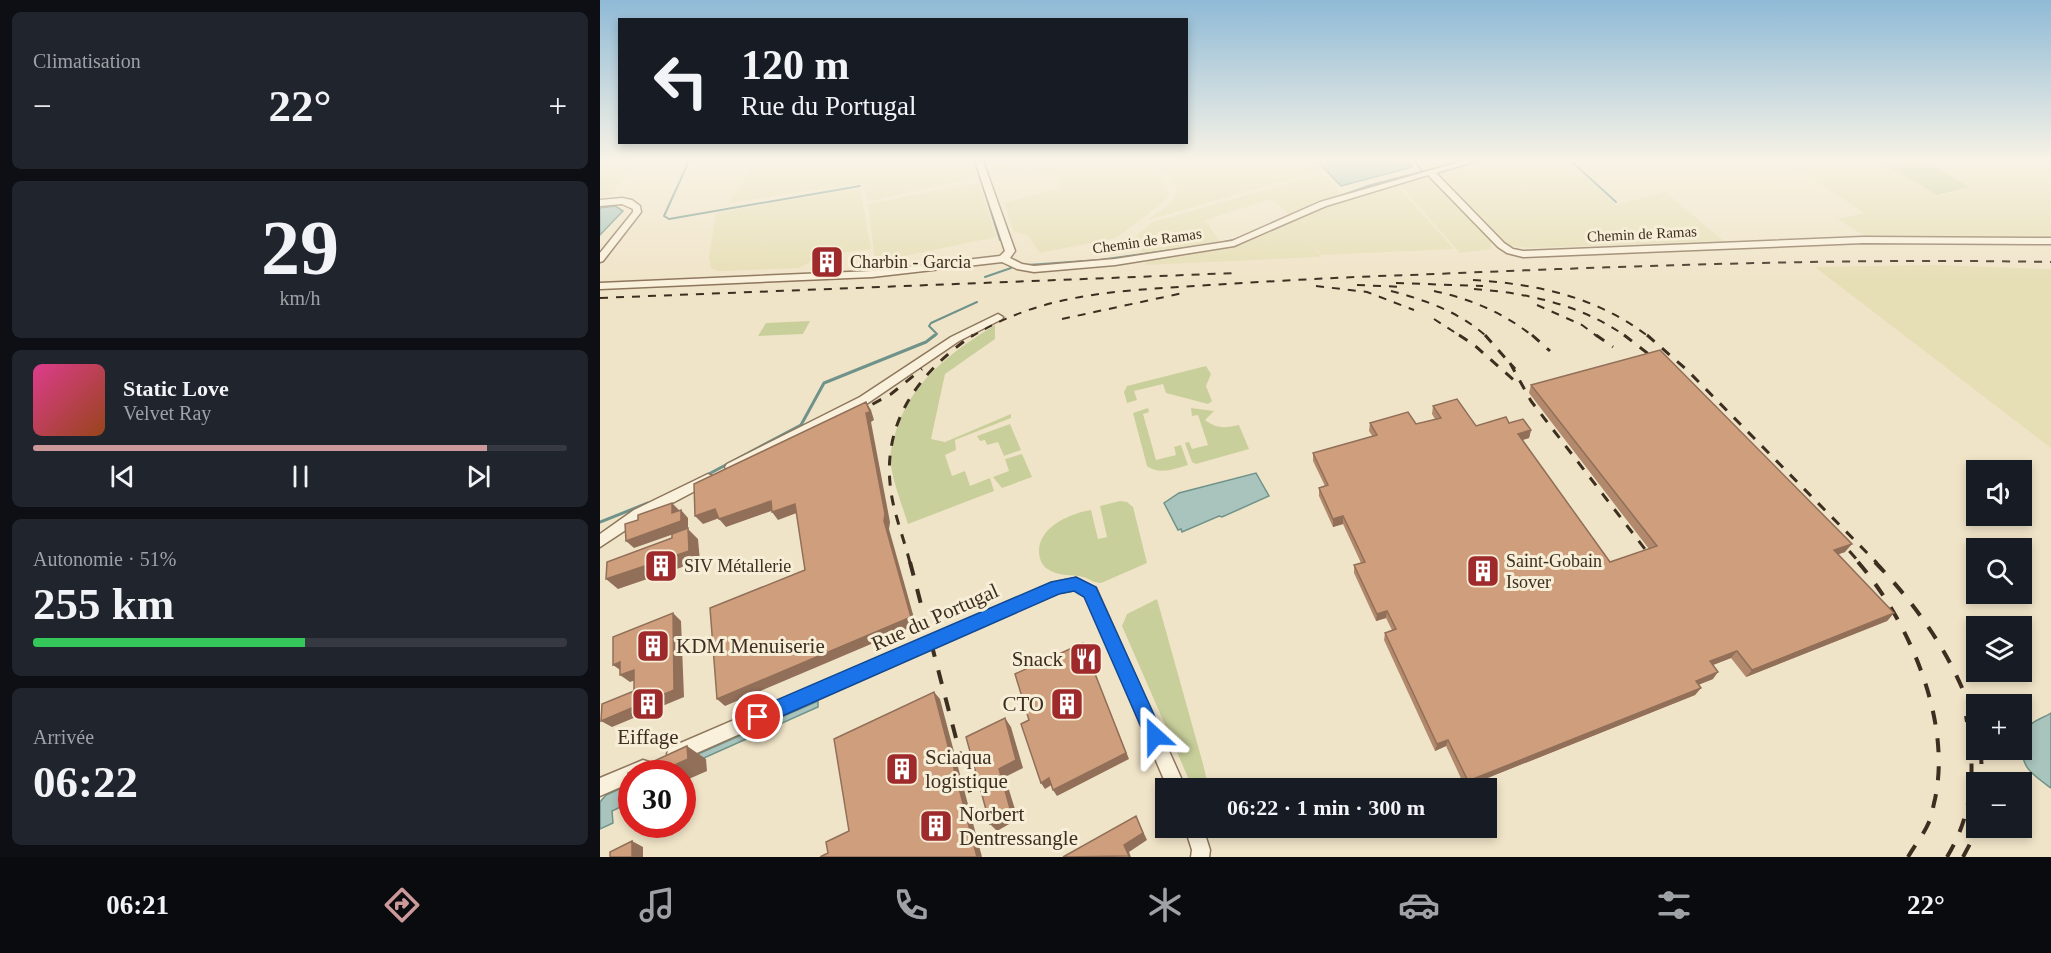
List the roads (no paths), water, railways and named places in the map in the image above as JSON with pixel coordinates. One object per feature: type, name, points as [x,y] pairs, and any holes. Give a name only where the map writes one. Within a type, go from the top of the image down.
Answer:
[{"type":"street","points":[[993,201],[1010,251],[1003,260]]},
{"type":"street","name":"Chemin de Ramas","points":[[600,286],[872,274],[1003,260],[1020,267],[1040,269],[1143,258],[1234,243],[1333,201]]},
{"type":"street","name":"Chemin de Ramas","points":[[1458,201],[1501,245],[1510,251],[1523,254],[1863,240],[2051,241]]},
{"type":"street","points":[[600,203],[629,202],[637,208],[637,212],[600,259]]},
{"type":"street","points":[[600,541],[639,514],[800,430],[864,400],[955,339],[998,317]]},
{"type":"street","name":"Rue du Portugal","points":[[600,787],[1057,587],[1076,584],[1090,592],[1172,778]]},
{"type":"street","points":[[1197,838],[1201,850],[1200,857]]},
{"type":"water","points":[[615,206],[623,211],[600,235],[600,208]]},
{"type":"water","points":[[1256,473],[1269,496],[1182,532],[1181,529],[1178,530],[1164,503],[1179,493]]},
{"type":"water","points":[[818,701],[818,707],[696,761],[685,760]]},
{"type":"water","points":[[2051,713],[2051,788],[2029,770],[2024,760],[2032,760],[2032,724]]},
{"type":"water","points":[[618,790],[618,808],[612,811],[613,823],[600,829],[600,802],[606,795]]},
{"type":"waterway","points":[[671,201],[664,216],[669,219],[773,201]]},
{"type":"waterway","points":[[988,201],[1000,240]]},
{"type":"waterway","points":[[1312,206],[1326,201]]},
{"type":"waterway","points":[[1220,243],[1237,239]]},
{"type":"waterway","points":[[1027,265],[1099,260],[1187,248]]},
{"type":"waterway","points":[[985,277],[1011,268]]},
{"type":"waterway","points":[[933,337],[937,334],[929,326],[931,323],[977,302]]},
{"type":"waterway","points":[[705,476],[801,425],[824,383],[926,342],[935,335]]},
{"type":"waterway","points":[[600,522],[648,503]]},
{"type":"railway","points":[[971,337],[1028,310],[1057,302],[1146,289],[1335,278],[1651,266],[1891,261],[2051,262]]},
{"type":"railway","points":[[600,298],[1236,273]]},
{"type":"railway","points":[[1473,280],[1543,289],[1588,302],[1629,323],[1649,337]]},
{"type":"railway","points":[[1396,283],[1483,286]]},
{"type":"railway","points":[[1357,285],[1405,287]]},
{"type":"railway","points":[[1316,286],[1367,292],[1414,310]]},
{"type":"railway","points":[[1474,289],[1554,302],[1591,317],[1625,336]]},
{"type":"railway","points":[[1391,291],[1442,308],[1477,328],[1486,336]]},
{"type":"railway","points":[[1434,291],[1487,308],[1534,337]]},
{"type":"railway","points":[[1062,319],[1183,293]]},
{"type":"railway","points":[[1537,305],[1582,325],[1598,337]]},
{"type":"railway","points":[[1434,319],[1462,337]]},
{"type":"railway","points":[[910,563],[891,493],[890,459],[893,437],[900,417],[923,380],[938,364],[973,335]]},
{"type":"railway","points":[[1459,335],[1473,344],[1516,382]]},
{"type":"railway","points":[[1532,335],[1550,351]]},
{"type":"railway","points":[[1596,335],[1613,347]]},
{"type":"railway","points":[[1647,335],[1687,370],[1877,563]]},
{"type":"railway","points":[[1486,336],[1510,364]]},
{"type":"railway","points":[[1625,336],[1655,359]]},
{"type":"railway","points":[[1510,364],[1515,369]]},
{"type":"railway","points":[[1510,364],[1531,401],[1648,553]]},
{"type":"railway","points":[[855,414],[891,394],[922,369]]},
{"type":"railway","points":[[1836,536],[1860,563]]},
{"type":"railway","points":[[910,562],[987,857]]},
{"type":"railway","points":[[1858,562],[1894,613],[1922,673],[1932,705],[1939,769],[1935,799],[1925,831],[1908,857]]},
{"type":"railway","points":[[1875,562],[1923,619],[1948,660],[1966,697]]},
{"type":"railway","points":[[1947,857],[1956,840],[1968,806],[1971,760]]},
{"type":"railway","points":[[1981,760],[1982,772]]},
{"type":"railway","points":[[1963,857],[1972,838]]},
{"type":"place","name":"Charbin - Garcia","points":[[827,262]]},
{"type":"place","name":"SIV Métallerie","points":[[661,566]]},
{"type":"place","name":"Saint-Gobain Isover","points":[[1483,571]]},
{"type":"place","name":"KDM Menuiserie","points":[[653,646]]},
{"type":"place","name":"Snack","points":[[1086,659]]},
{"type":"place","name":"Eiffage","points":[[648,704]]},
{"type":"place","name":"CTO","points":[[1067,704]]},
{"type":"place","name":"Sciaqua logistique","points":[[902,769]]},
{"type":"place","name":"Norbert Dentressangle","points":[[936,826]]}]
